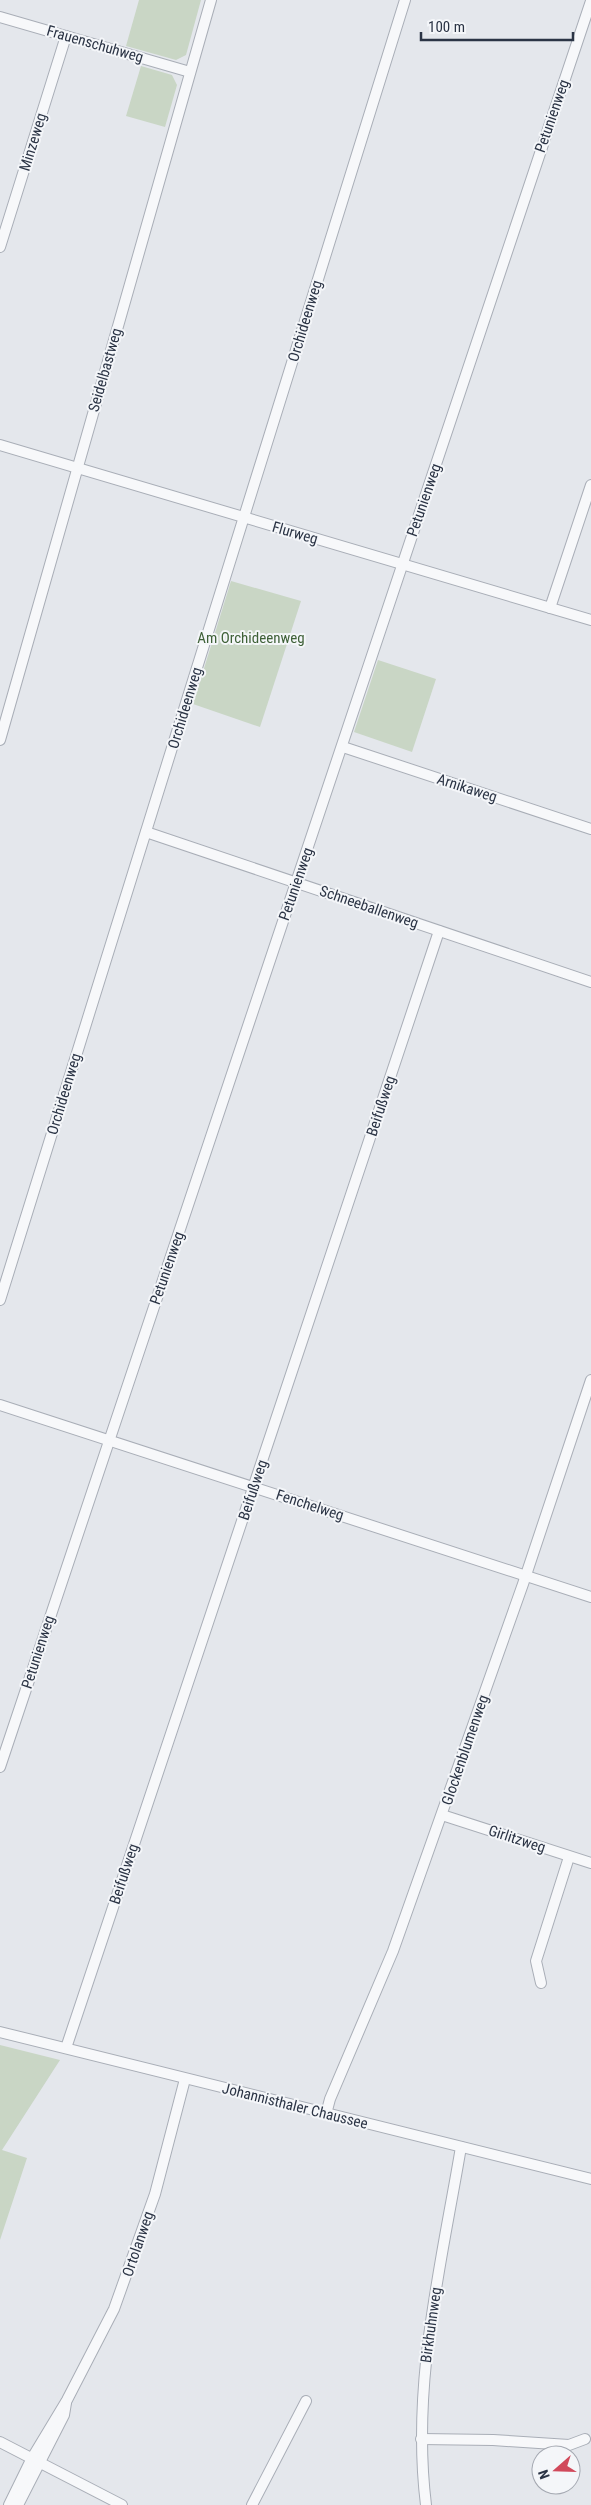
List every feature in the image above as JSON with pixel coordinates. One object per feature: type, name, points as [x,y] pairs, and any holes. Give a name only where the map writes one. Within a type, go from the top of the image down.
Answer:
[{"type":"street","name":"Seidelbastweg","points":[[0,740],[211,0]]},
{"type":"street","name":"Orchideenweg","points":[[0,1300],[405,0]]},
{"type":"street","name":"Petunienweg","points":[[0,1767],[591,0]]},
{"type":"street","name":"Frauenschuhweg","points":[[0,18],[190,72]]},
{"type":"street","name":"Minzeweg","points":[[0,247],[66,36]]},
{"type":"street","name":"Flurweg","points":[[0,445],[591,620]]},
{"type":"street","points":[[550,608],[591,486]]},
{"type":"street","name":"Arnikaweg","points":[[342,747],[591,829]]},
{"type":"street","name":"Schneeballenweg","points":[[146,832],[591,982]]},
{"type":"street","name":"Beifußweg","points":[[66,2048],[439,931]]},
{"type":"street","name":"Glockenblumenweg","points":[[326,2114],[330,2099],[390,1960],[526,1575],[591,1380]]},
{"type":"street","name":"Fenchelweg","points":[[0,1405],[591,1597]]},
{"type":"street","name":"Girlitzweg","points":[[442,1815],[591,1863]]},
{"type":"street","points":[[541,1983],[536,1961],[569,1856]]},
{"type":"street","name":"Johannisthaler Chaussee","points":[[0,2032],[591,2179]]},
{"type":"street","name":"Ortolanweg","points":[[9,2505],[64,2415],[67,2400],[114,2310],[143,2234],[185,2079]]},
{"type":"street","name":"Birkhuhnweg","points":[[426,2505],[421,2439],[425,2362],[461,2147]]},
{"type":"street","points":[[252,2505],[306,2401]]},
{"type":"street","points":[[421,2439],[493,2440],[569,2445],[585,2439]]},
{"type":"street","points":[[0,2442],[122,2505]]},
{"type":"street","name":"Ortolanweg","points":[[18,2505],[36,2460]]},
{"type":"green space","points":[[139,0],[201,0],[186,55],[176,60],[126,46]]},
{"type":"green space","points":[[141,66],[172,75],[177,85],[165,127],[126,116]]},
{"type":"green space","name":"Am Orchideenweg","points":[[231,581],[301,601],[260,727],[193,704]]},
{"type":"green space","points":[[378,660],[436,679],[412,752],[354,732]]},
{"type":"green space","points":[[0,2045],[60,2060],[2,2150],[27,2158],[0,2240]]}]
